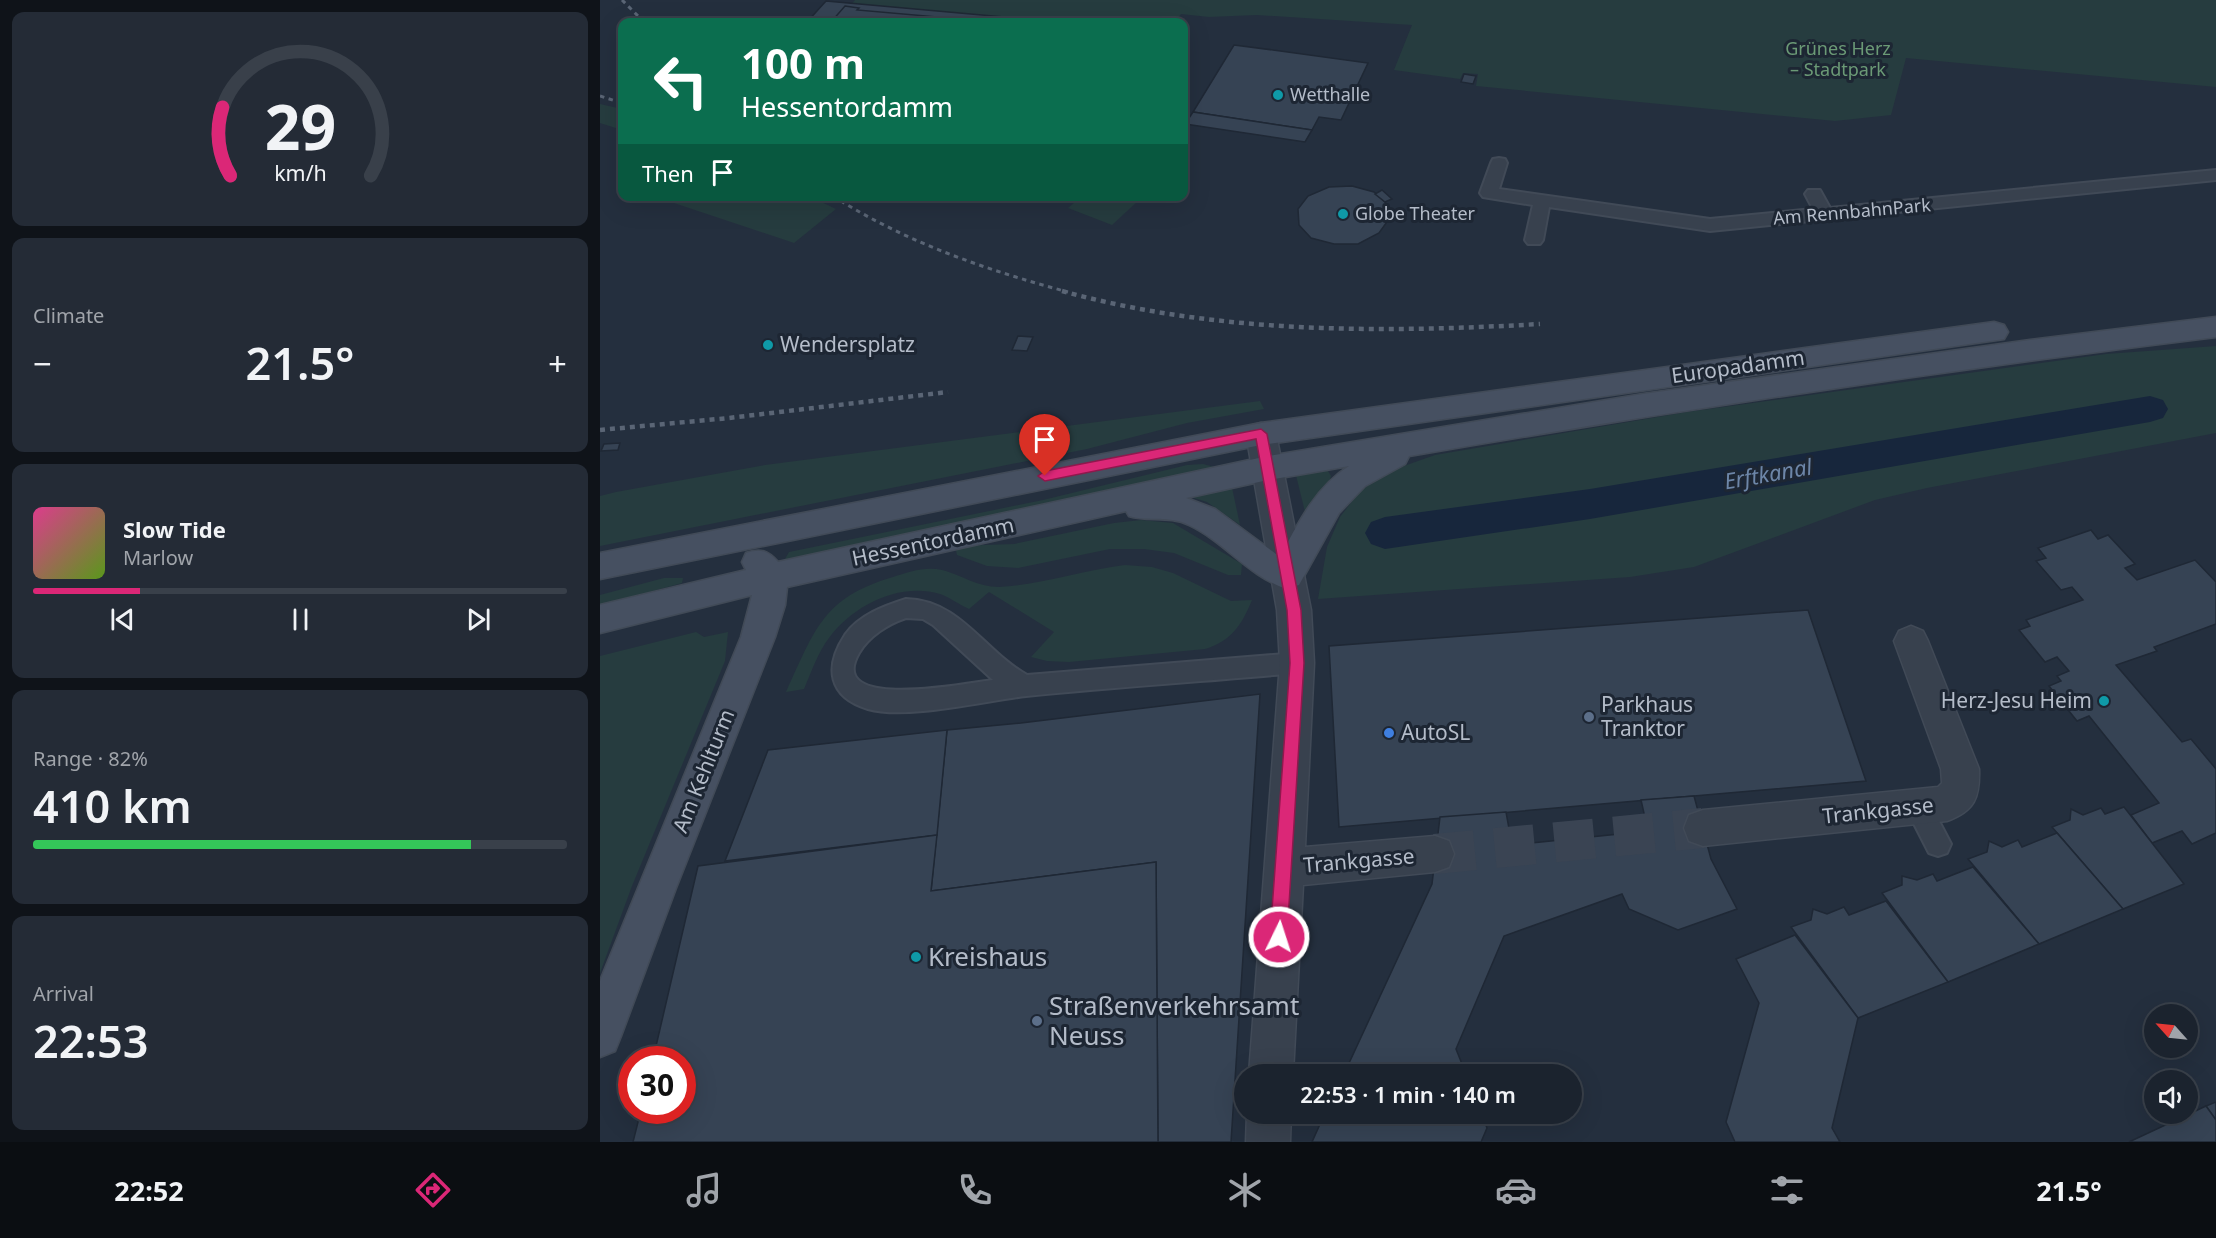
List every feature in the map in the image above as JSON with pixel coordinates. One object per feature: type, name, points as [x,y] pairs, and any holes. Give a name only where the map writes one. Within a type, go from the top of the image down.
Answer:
[{"type":"main road","name":"Europadamm","points":[[1261,434],[2014,329],[2216,307]]},
{"type":"main road","name":"Europadamm","points":[[1268,468],[1438,438],[2030,350],[2216,327]]},
{"type":"main road","points":[[2030,350],[2216,337]]},
{"type":"main road","name":"Hessentordamm","points":[[600,566],[1261,434]]},
{"type":"main road","points":[[1098,505],[1130,508],[1163,505],[1186,509],[1206,517],[1255,557],[1287,576],[1322,511],[1339,489],[1357,474],[1438,438]]},
{"type":"main road","name":"Hessentordamm","points":[[600,619],[771,577],[1268,468]]},
{"type":"main road","points":[[702,546],[745,554],[758,562],[771,577]]},
{"type":"main road","name":"Am Kehlturm","points":[[600,1036],[656,888],[758,637],[768,605],[771,577]]},
{"type":"street","points":[[1261,434],[1294,610],[1297,663],[1272,1064]]},
{"type":"street","name":"Trankgasse","points":[[1703,828],[1947,804],[1961,790],[1960,769],[1911,641]]},
{"type":"street","name":"Trankgasse","points":[[1283,868],[1436,854]]},
{"type":"street","points":[[1268,1142],[1269,1124]]},
{"type":"lane","name":"Am RennbahnPark","points":[[1499,164],[1489,193],[1710,225],[2216,175]]},
{"type":"lane","points":[[2052,176],[2063,191]]},
{"type":"lane","points":[[1814,194],[1824,214]]},
{"type":"lane","points":[[1534,240],[1542,201]]},
{"type":"lane","points":[[1025,686],[1004,675],[939,616],[925,610],[908,608],[892,611],[873,621],[853,642],[843,665],[844,676],[851,688],[863,697],[898,702],[1025,686],[1297,663]]},
{"type":"lane","points":[[1919,808],[1938,844]]},
{"type":"green space","name":"Grünes Herz – Stadtpark","points":[[855,0],[2216,0],[2216,87],[1906,58],[1891,115],[1835,121],[1476,86],[1478,74],[1463,73],[1460,79],[1394,70],[1412,25],[1257,15],[1209,17],[1181,14],[1178,18],[948,18],[857,10],[849,7]]},
{"type":"green space","points":[[600,104],[618,108],[618,129],[600,123]]},
{"type":"green space","points":[[668,201],[819,201],[836,209],[794,243]]},
{"type":"green space","points":[[1076,201],[1138,201],[1112,225],[1068,208]]},
{"type":"green space","points":[[2216,346],[2216,433],[1875,500],[1694,567],[1630,577],[1318,599],[1327,547],[1340,517],[1360,491],[1387,472],[1435,455],[1687,412],[2106,354]],"holes":[[[2143,399],[2157,417],[1596,513],[1385,541],[1384,523],[1587,496]]]},
{"type":"green space","points":[[1260,401],[1264,409],[1187,423],[1087,449],[600,546],[600,496],[616,492],[765,465]]},
{"type":"green space","points":[[1203,464],[1222,469],[790,563],[785,559],[789,552],[1043,500],[1187,465]]},
{"type":"green space","points":[[1321,467],[1331,476],[1329,483],[1308,513],[1305,512],[1295,471]]},
{"type":"green space","points":[[1231,483],[1240,525],[1207,502],[1181,494]]},
{"type":"green space","points":[[1141,520],[1173,523],[1242,564],[1241,575],[1228,575],[1174,553],[1144,549],[1110,549],[1018,568],[987,566],[957,555],[955,546],[1014,544],[1114,523]]},
{"type":"green space","points":[[1125,565],[1152,567],[1173,573],[1231,601],[1252,600],[1240,624],[1229,636],[1214,646],[1205,649],[1069,662],[1047,661],[1031,657],[1054,632],[989,592],[969,609],[940,594],[908,591],[878,600],[851,616],[839,626],[821,650],[804,689],[786,692],[805,651],[824,619],[850,595],[869,585],[905,573],[936,569],[984,585],[1015,586]]},
{"type":"green space","points":[[664,578],[683,578],[682,583],[600,606],[600,595]]},
{"type":"green space","points":[[696,632],[704,637],[728,632],[725,661],[632,886],[600,973],[600,656]]},
{"type":"building","points":[[826,1],[1016,18],[811,18]]},
{"type":"building","points":[[845,6],[859,8],[857,10],[948,18],[834,18]]},
{"type":"building","name":"Wetthalle","points":[[1234,45],[1368,63],[1341,120],[1319,117],[1312,130],[1193,112]]},
{"type":"building","points":[[1464,74],[1476,76],[1473,84],[1461,82]]},
{"type":"building","points":[[1193,112],[1312,130],[1305,142],[1188,124],[1188,120]]},
{"type":"building","name":"Globe Theater","points":[[1352,186],[1374,192],[1387,204],[1389,219],[1379,233],[1358,244],[1334,244],[1311,238],[1299,225],[1298,209],[1308,196],[1329,187]]},
{"type":"building","points":[[1382,190],[1392,199],[1385,202],[1375,194]]},
{"type":"building","points":[[1018,336],[1033,337],[1027,351],[1012,350]]},
{"type":"building","points":[[620,443],[618,450],[601,451],[604,444]]},
{"type":"building","name":"Herz-Jesu Heim","points":[[2091,530],[2098,539],[2108,535],[2135,564],[2125,568],[2137,580],[2195,560],[2216,582],[2216,624],[2154,647],[2157,651],[2116,665],[2182,742],[2191,739],[2216,769],[2216,833],[2192,844],[2182,831],[2152,843],[2131,815],[2159,803],[2089,716],[2077,721],[2049,686],[2061,681],[2057,676],[2069,671],[2057,657],[2045,662],[2019,630],[2030,626],[2026,620],[2083,600],[2072,587],[2061,590],[2036,561],[2046,558],[2038,548]]},
{"type":"building","name":"Parkhaus Tranktor","points":[[1808,610],[1866,781],[1339,827],[1329,646]]},
{"type":"building","points":[[1260,694],[1236,1064],[1234,1064],[1231,1142],[1158,1142],[1156,862],[931,891],[947,730]]},
{"type":"building","points":[[947,730],[937,835],[725,861],[768,750]]},
{"type":"building","points":[[1694,796],[1711,859],[1737,909],[1678,930],[1629,909],[1622,894],[1504,936],[1456,1049],[1462,1064],[1349,1064],[1432,884],[1440,817],[1506,812],[1512,845],[1648,831],[1641,800]]},
{"type":"building","points":[[2124,807],[2184,884],[2123,909],[2052,827],[2070,820],[2071,809],[2083,815],[2101,808],[2105,814]]},
{"type":"building","points":[[2057,833],[2123,909],[2039,944],[1968,859],[1987,852],[1989,841],[2002,847],[2018,840],[2022,847]]},
{"type":"building","name":"Kreishaus","points":[[937,835],[931,891],[1156,862],[1158,1142],[633,1142],[638,1124],[696,1124],[696,1046],[656,1046],[698,866]]},
{"type":"building","points":[[1973,867],[2039,944],[1948,982],[1882,893],[1902,885],[1902,876],[1917,880],[1933,874],[1937,881]]},
{"type":"building","points":[[1886,901],[1948,982],[1858,1018],[1791,927],[1811,920],[1813,909],[1827,914],[1844,907],[1849,915]]},
{"type":"building","points":[[1795,935],[1858,1018],[1832,1128],[1840,1142],[1735,1142],[1726,1122],[1759,1003],[1736,959]]},
{"type":"building","points":[[2216,1102],[2216,1120],[2206,1106]]},
{"type":"building","points":[[2206,1106],[2216,1120],[2216,1142],[2129,1142],[2168,1124],[2198,1124],[2198,1110]]},
{"type":"building","points":[[1320,1124],[1485,1124],[1487,1128],[1481,1142],[1312,1142]]},
{"type":"waterway","name":"Erftkanal","points":[[1385,533],[1590,504],[2150,409]]},
{"type":"tunnel","points":[[1435,854],[1703,828]]},
{"type":"railway","points":[[622,0],[640,18]]},
{"type":"railway","points":[[600,96],[618,102]]},
{"type":"railway","points":[[841,201],[917,241],[977,264],[1068,292]]},
{"type":"railway","points":[[1062,291],[1180,316],[1240,323],[1360,329],[1540,324]]},
{"type":"railway","points":[[600,430],[729,418],[948,392]]},
{"type":"place","name":"Wetthalle","points":[[1278,95]]},
{"type":"place","name":"Globe Theater","points":[[1343,214]]},
{"type":"place","name":"Wendersplatz","points":[[768,345]]},
{"type":"place","name":"Herz-Jesu Heim","points":[[2104,701]]},
{"type":"place","name":"Parkhaus Tranktor","points":[[1589,717]]},
{"type":"place","name":"AutoSL","points":[[1389,733]]},
{"type":"place","name":"Kreishaus","points":[[916,957]]},
{"type":"place","name":"Straßenverkehrsamt Neuss","points":[[1037,1021]]},
{"type":"route","points":[[1045,476],[1261,434],[1294,610],[1297,663],[1279,937]]}]
